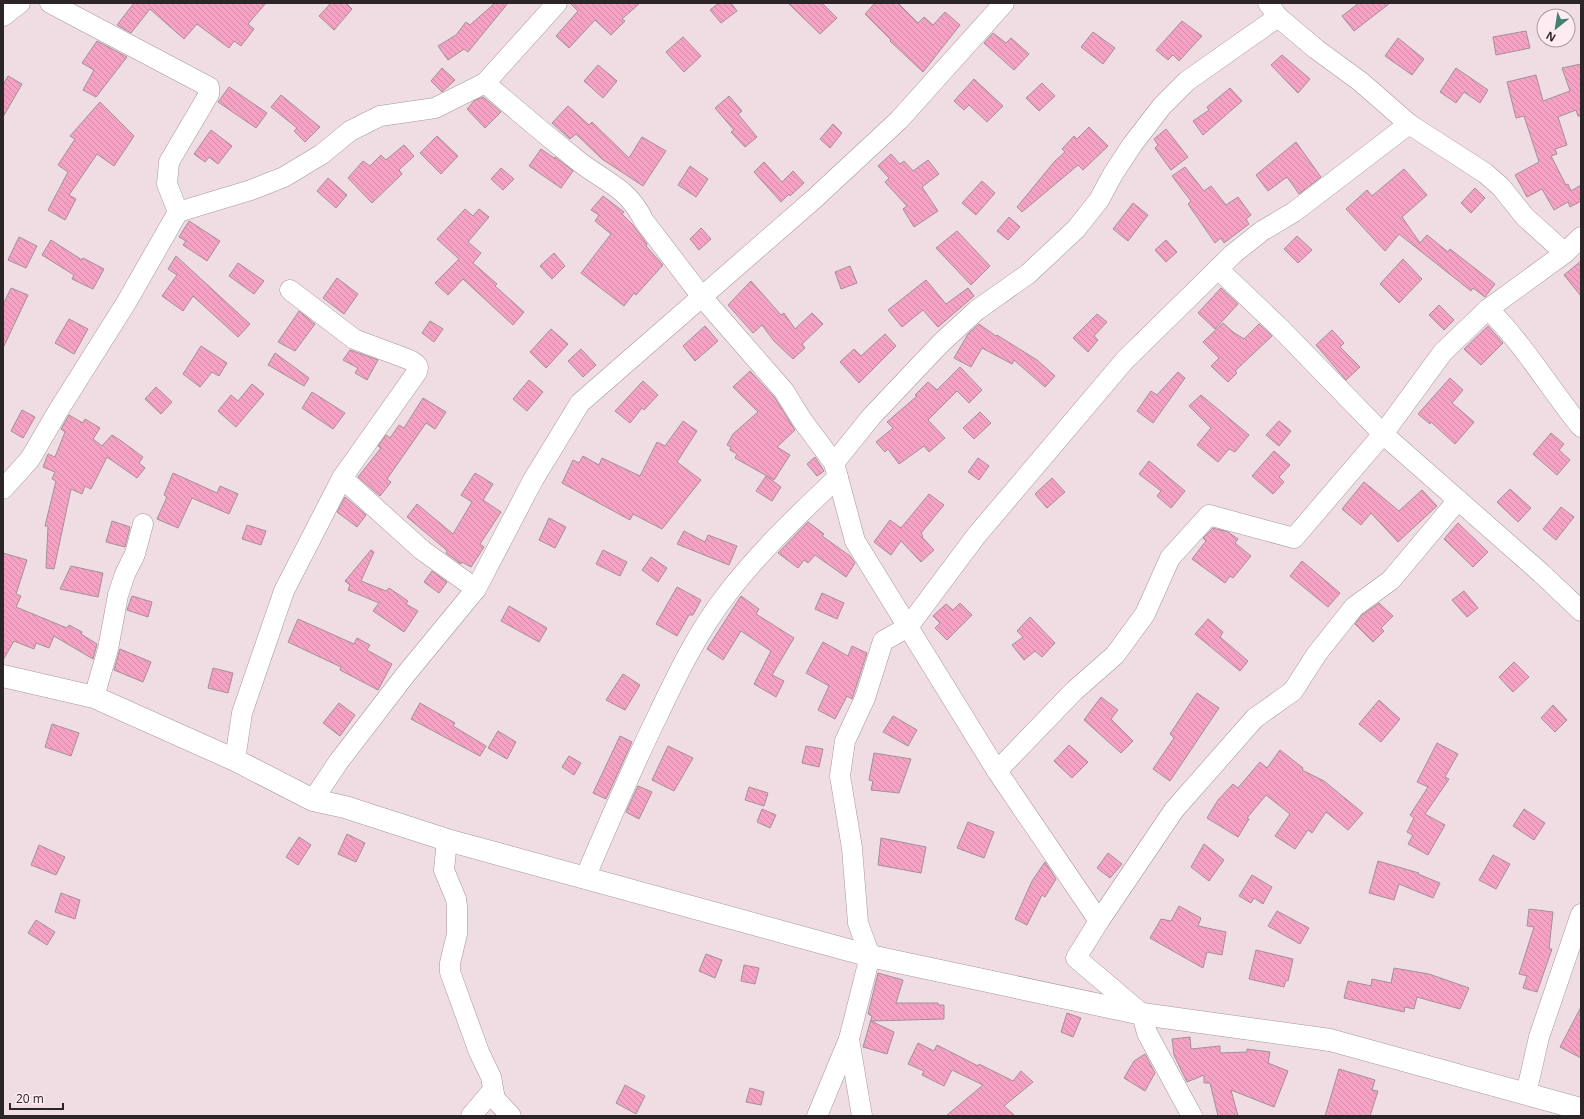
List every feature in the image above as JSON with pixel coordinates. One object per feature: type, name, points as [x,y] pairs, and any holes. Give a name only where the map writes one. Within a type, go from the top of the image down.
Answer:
[{"type":"street","points":[[3,16],[20,3]]},
{"type":"street","points":[[50,3],[209,87],[209,94],[169,162],[167,184],[178,212]]},
{"type":"street","points":[[3,489],[30,459],[58,411],[126,303],[178,212],[251,190],[284,177],[322,154],[350,131],[380,116],[435,108],[485,83],[557,3]]},
{"type":"street","points":[[313,800],[339,761],[406,674],[476,589],[533,480],[580,403],[814,199],[898,120],[1004,3]]},
{"type":"street","points":[[585,878],[633,766],[682,663],[727,594],[750,566],[836,470],[871,417],[941,343],[977,310],[1028,274],[1076,228],[1099,200],[1112,174],[1162,106],[1273,10],[1316,49],[1361,82],[1409,124],[1484,173],[1501,188],[1525,217],[1565,253]]},
{"type":"street","points":[[485,83],[587,168],[616,185],[637,208],[644,221],[702,297],[784,391],[836,470],[855,541],[997,771],[1099,921]]},
{"type":"street","points":[[817,1116],[849,1039],[870,956],[858,923],[852,848],[840,776],[845,741],[865,698],[882,641],[908,627],[976,536],[1125,360],[1242,245],[1294,212],[1409,124]]},
{"type":"street","points":[[997,771],[1074,691],[1115,655],[1145,614],[1170,558],[1209,515],[1294,538],[1383,434],[1443,352],[1488,309],[1565,253],[1581,236]]},
{"type":"street","points":[[1218,269],[1280,328],[1383,434],[1581,611]]},
{"type":"street","points":[[235,760],[242,713],[281,598],[342,478],[417,372],[418,368],[416,364],[410,360],[354,339],[290,290]]},
{"type":"street","points":[[1488,309],[1501,321],[1528,354],[1581,426]]},
{"type":"street","points":[[342,478],[422,550],[476,589]]},
{"type":"street","points":[[1192,1116],[1148,1033],[1142,1014],[1076,958],[1099,921],[1174,810],[1255,718],[1293,691],[1316,655],[1354,607],[1391,580],[1458,500]]},
{"type":"street","points":[[94,697],[108,649],[118,595],[125,574],[135,554],[142,524]]},
{"type":"street","points":[[3,676],[94,697],[235,760],[313,800],[345,807],[447,840],[585,878],[870,956],[1142,1014],[1330,1040],[1581,1109]]},
{"type":"street","points":[[447,840],[444,870],[457,907],[457,934],[450,963],[450,972],[479,1052],[492,1077],[495,1099],[512,1116]]},
{"type":"street","points":[[1526,1094],[1539,1037],[1581,914]]},
{"type":"street","points":[[849,1039],[862,1116]]},
{"type":"street","points":[[471,1116],[493,1090]]},
{"type":"building","points":[[134,3],[266,3],[248,24],[254,29],[241,46],[234,41],[229,48],[197,24],[184,39],[150,9],[131,33],[117,25]]},
{"type":"building","points":[[331,3],[346,3],[352,9],[334,30],[319,16]]},
{"type":"building","points":[[495,3],[508,3],[468,52],[464,49],[448,60],[438,46],[456,35],[466,22],[470,25]]},
{"type":"building","points":[[570,3],[640,3],[622,19],[625,21],[611,35],[595,20],[569,48],[556,36],[578,11]]},
{"type":"building","points":[[719,3],[731,3],[737,11],[721,23],[710,10]]},
{"type":"building","points":[[788,3],[822,3],[837,18],[820,34]]},
{"type":"building","points":[[875,3],[898,3],[918,23],[924,17],[933,25],[945,12],[960,25],[923,72],[890,41],[891,40],[865,14]]},
{"type":"building","points":[[1359,3],[1390,3],[1354,31],[1342,16]]},
{"type":"building","points":[[1182,21],[1202,36],[1179,61],[1173,55],[1168,60],[1156,50]]},
{"type":"building","points":[[1526,31],[1530,48],[1496,55],[1493,37]]},
{"type":"building","points":[[1093,32],[1115,48],[1103,64],[1081,47]]},
{"type":"building","points":[[993,33],[1006,43],[1011,38],[1029,54],[1014,70],[984,43]]},
{"type":"building","points":[[683,37],[701,56],[684,72],[666,52]]},
{"type":"building","points":[[1398,38],[1424,59],[1412,75],[1385,56]]},
{"type":"building","points":[[97,41],[127,57],[96,97],[83,90],[94,70],[82,63]]},
{"type":"building","points":[[1282,55],[1310,79],[1298,93],[1271,65]]},
{"type":"building","points":[[1581,64],[1581,116],[1578,116],[1576,110],[1558,117],[1567,145],[1555,149],[1557,154],[1551,156],[1566,185],[1568,184],[1571,191],[1581,185],[1581,201],[1570,207],[1568,202],[1554,210],[1542,189],[1527,197],[1515,175],[1539,162],[1524,116],[1516,118],[1507,82],[1536,75],[1543,101],[1570,91],[1562,68]]},
{"type":"building","points":[[598,65],[617,81],[603,98],[584,81]]},
{"type":"building","points":[[442,68],[455,80],[442,92],[431,81]]},
{"type":"building","points":[[1456,68],[1488,90],[1480,103],[1464,92],[1456,103],[1440,92]]},
{"type":"building","points":[[8,76],[22,84],[3,117],[3,85]]},
{"type":"building","points":[[974,79],[1003,106],[987,122],[969,105],[964,110],[954,101]]},
{"type":"building","points":[[1042,83],[1055,96],[1039,111],[1026,98]]},
{"type":"building","points":[[229,87],[267,113],[256,128],[218,102]]},
{"type":"building","points":[[1230,88],[1242,101],[1203,135],[1193,121],[1209,110],[1207,107]]},
{"type":"building","points":[[281,95],[320,127],[305,142],[294,131],[297,128],[271,107]]},
{"type":"building","points":[[729,96],[742,111],[738,114],[757,137],[745,147],[731,132],[734,130],[715,108]]},
{"type":"building","points":[[483,97],[501,112],[485,128],[467,109],[474,101]]},
{"type":"building","points":[[100,102],[134,136],[114,166],[97,154],[69,195],[76,199],[65,220],[48,210],[68,172],[58,165],[75,139],[70,136]]},
{"type":"building","points":[[568,106],[589,125],[592,122],[629,158],[642,137],[666,151],[643,186],[602,159],[576,134],[570,139],[552,123]]},
{"type":"building","points":[[833,124],[842,133],[830,148],[820,139]]},
{"type":"building","points":[[1089,127],[1108,146],[1083,170],[1078,165],[1022,212],[1017,207],[1054,162],[1065,152],[1062,149],[1074,136],[1077,139]]},
{"type":"building","points":[[1166,129],[1188,157],[1171,170],[1155,148],[1158,145],[1154,139]]},
{"type":"building","points":[[211,130],[232,146],[218,164],[209,157],[205,162],[194,154]]},
{"type":"building","points":[[437,136],[458,156],[441,174],[420,153]]},
{"type":"building","points":[[1296,142],[1321,177],[1299,194],[1287,177],[1268,191],[1256,175]]},
{"type":"building","points":[[404,145],[414,156],[399,170],[402,174],[372,203],[348,178],[363,161],[370,166],[381,155],[386,160]]},
{"type":"building","points":[[541,149],[554,158],[555,157],[573,171],[561,188],[529,166]]},
{"type":"building","points":[[891,154],[900,164],[904,161],[913,171],[928,160],[939,174],[922,187],[938,211],[914,227],[903,209],[907,206],[885,182],[889,178],[878,166]]},
{"type":"building","points":[[764,162],[782,182],[793,171],[804,183],[781,202],[754,172]]},
{"type":"building","points":[[690,166],[708,179],[696,197],[678,185]]},
{"type":"building","points":[[1185,167],[1204,191],[1211,186],[1226,205],[1238,197],[1251,215],[1246,219],[1249,224],[1224,243],[1221,238],[1215,243],[1188,204],[1191,201],[1172,176]]},
{"type":"building","points":[[501,168],[514,179],[503,190],[491,179]]},
{"type":"building","points":[[1404,169],[1427,195],[1402,217],[1420,243],[1427,235],[1448,252],[1450,249],[1495,284],[1485,297],[1473,288],[1471,291],[1399,234],[1385,251],[1346,209],[1367,190],[1372,196]]},
{"type":"building","points":[[328,178],[347,195],[336,208],[317,191]]},
{"type":"building","points":[[982,181],[995,193],[976,215],[962,203]]},
{"type":"building","points":[[1475,188],[1485,198],[1471,213],[1461,203]]},
{"type":"building","points":[[603,196],[624,212],[622,214],[633,225],[647,244],[646,246],[663,265],[636,295],[634,293],[624,306],[581,273],[611,234],[595,221],[599,215],[591,210]]},
{"type":"building","points":[[1133,203],[1148,215],[1128,241],[1113,229]]},
{"type":"building","points":[[465,209],[473,216],[479,209],[489,217],[468,242],[481,253],[473,263],[497,284],[495,286],[524,312],[513,325],[463,279],[448,295],[435,283],[459,259],[437,239]]},
{"type":"building","points":[[1009,217],[1020,227],[1008,240],[997,231]]},
{"type":"building","points":[[189,221],[220,241],[207,261],[183,245],[186,241],[179,237]]},
{"type":"building","points":[[701,228],[711,239],[699,250],[690,239]]},
{"type":"building","points":[[957,231],[990,266],[971,285],[936,248]]},
{"type":"building","points":[[1297,236],[1312,250],[1298,263],[1284,249]]},
{"type":"building","points":[[19,237],[37,246],[26,268],[8,260]]},
{"type":"building","points":[[51,240],[82,260],[83,258],[104,269],[93,289],[72,279],[74,275],[42,255]]},
{"type":"building","points":[[1166,240],[1177,252],[1166,262],[1155,250]]},
{"type":"building","points":[[554,253],[565,266],[552,279],[540,266]]},
{"type":"building","points":[[176,256],[250,324],[238,337],[193,296],[183,311],[162,296],[177,275],[168,269]]},
{"type":"building","points":[[1403,259],[1422,279],[1399,303],[1380,284]]},
{"type":"building","points":[[1581,261],[1581,296],[1564,275]]},
{"type":"building","points":[[238,263],[264,281],[254,294],[229,276]]},
{"type":"building","points":[[850,266],[857,283],[841,289],[835,272]]},
{"type":"building","points":[[337,278],[358,294],[344,314],[323,298]]},
{"type":"building","points":[[926,280],[946,304],[968,288],[974,296],[938,327],[923,310],[902,327],[888,310]]},
{"type":"building","points":[[751,281],[781,315],[784,313],[795,329],[812,313],[823,324],[802,344],[805,348],[793,359],[774,341],[762,325],[753,333],[728,305]]},
{"type":"building","points":[[11,288],[28,295],[3,348],[3,305]]},
{"type":"building","points":[[1221,288],[1238,304],[1215,329],[1198,313]]},
{"type":"building","points":[[1439,305],[1454,320],[1444,330],[1429,315]]},
{"type":"building","points":[[299,311],[315,324],[295,351],[278,342]]},
{"type":"building","points":[[1097,314],[1107,322],[1094,336],[1098,340],[1088,352],[1073,338]]},
{"type":"building","points":[[69,319],[88,329],[74,354],[55,343]]},
{"type":"building","points":[[430,321],[443,329],[434,342],[422,333]]},
{"type":"building","points":[[1223,323],[1244,339],[1259,324],[1272,336],[1235,371],[1237,373],[1228,382],[1211,366],[1219,358],[1203,342]]},
{"type":"building","points":[[979,324],[996,336],[997,335],[1037,360],[1055,376],[1045,387],[1014,360],[1012,364],[982,348],[971,367],[954,358],[968,334]]},
{"type":"building","points":[[705,326],[718,341],[695,361],[683,346]]},
{"type":"building","points":[[1488,326],[1503,343],[1481,365],[1464,349]]},
{"type":"building","points":[[551,329],[568,344],[546,368],[530,352]]},
{"type":"building","points":[[1332,330],[1344,343],[1340,347],[1360,367],[1346,380],[1316,345]]},
{"type":"building","points":[[885,334],[896,346],[859,383],[840,362],[854,349],[861,356]]},
{"type":"building","points":[[201,346],[227,363],[219,376],[212,372],[200,387],[183,374]]},
{"type":"building","points":[[581,349],[596,365],[583,377],[568,361]]},
{"type":"building","points":[[350,350],[378,360],[367,380],[355,373],[358,368],[343,360]]},
{"type":"building","points":[[275,353],[309,378],[304,386],[268,365]]},
{"type":"building","points":[[960,367],[982,390],[969,403],[957,391],[928,420],[945,438],[929,452],[924,446],[899,464],[888,449],[885,452],[876,442],[893,428],[887,422],[917,396],[915,395],[928,382],[937,390]]},
{"type":"building","points":[[750,371],[775,398],[795,430],[777,447],[790,455],[774,480],[735,458],[737,454],[730,450],[731,447],[727,445],[733,434],[758,412],[733,387]]},
{"type":"building","points":[[1178,372],[1185,378],[1153,423],[1137,411],[1151,391],[1157,395]]},
{"type":"building","points":[[1450,378],[1463,390],[1452,403],[1474,422],[1455,444],[1431,422],[1430,424],[1418,414]]},
{"type":"building","points":[[529,380],[543,392],[527,411],[513,399]]},
{"type":"building","points":[[643,381],[658,395],[644,410],[642,408],[630,423],[615,411]]},
{"type":"building","points":[[252,384],[264,394],[236,427],[218,411],[231,395],[238,401]]},
{"type":"building","points":[[156,387],[172,402],[161,414],[145,399]]},
{"type":"building","points":[[312,392],[345,413],[333,429],[302,408]]},
{"type":"building","points":[[1201,395],[1249,435],[1235,452],[1229,449],[1218,462],[1197,445],[1211,428],[1189,406]]},
{"type":"building","points":[[423,398],[446,412],[435,429],[426,423],[387,479],[391,482],[380,496],[358,477],[381,448],[378,446],[386,435],[390,438],[399,425],[404,428]]},
{"type":"building","points":[[22,410],[35,417],[23,438],[11,431]]},
{"type":"building","points":[[980,412],[991,423],[974,439],[963,428]]},
{"type":"building","points":[[69,415],[83,423],[85,419],[100,428],[93,439],[102,446],[112,435],[120,440],[143,457],[139,463],[145,468],[137,478],[107,457],[91,489],[85,486],[82,494],[71,489],[54,569],[46,568],[48,526],[45,526],[56,481],[52,479],[55,472],[43,467],[48,454],[55,457],[65,432],[61,429]]},
{"type":"building","points":[[683,421],[697,431],[677,462],[701,480],[662,529],[633,514],[630,520],[562,483],[573,460],[579,463],[583,456],[599,465],[602,458],[640,476],[657,442],[665,446]]},
{"type":"building","points":[[1279,421],[1291,431],[1279,446],[1266,435]]},
{"type":"building","points":[[1551,433],[1564,444],[1559,450],[1570,460],[1557,475],[1533,454]]},
{"type":"building","points":[[1274,451],[1290,465],[1279,477],[1284,482],[1273,494],[1252,476]]},
{"type":"building","points":[[815,457],[824,471],[817,476],[807,464]]},
{"type":"building","points":[[978,458],[989,466],[979,480],[968,472]]},
{"type":"building","points":[[1149,461],[1185,491],[1171,508],[1157,496],[1161,491],[1139,474]]},
{"type":"building","points":[[173,473],[217,493],[220,486],[238,494],[229,514],[192,498],[178,528],[157,519],[167,497],[164,495]]},
{"type":"building","points":[[475,473],[493,484],[483,500],[501,512],[480,544],[484,547],[471,567],[462,562],[461,564],[446,553],[447,551],[444,548],[407,517],[417,504],[453,534],[472,502],[461,495]]},
{"type":"building","points":[[766,476],[781,487],[772,501],[756,491]]},
{"type":"building","points":[[1052,478],[1065,492],[1047,508],[1035,494]]},
{"type":"building","points":[[1364,482],[1399,511],[1422,490],[1437,506],[1398,542],[1371,513],[1361,525],[1342,509]]},
{"type":"building","points":[[1510,489],[1531,508],[1518,522],[1497,502]]},
{"type":"building","points":[[929,494],[944,505],[921,533],[923,536],[922,537],[934,550],[921,562],[901,541],[891,555],[874,542],[890,520],[901,528]]},
{"type":"building","points":[[345,497],[366,515],[357,527],[337,512]]},
{"type":"building","points":[[1561,507],[1574,517],[1556,540],[1543,529]]},
{"type":"building","points":[[549,518],[566,527],[555,548],[539,540]]},
{"type":"building","points":[[112,521],[130,527],[125,547],[106,542]]},
{"type":"building","points":[[808,522],[824,534],[822,536],[850,556],[855,563],[846,577],[815,555],[808,563],[804,560],[798,568],[778,553]]},
{"type":"building","points":[[1458,523],[1488,552],[1473,567],[1444,539]]},
{"type":"building","points":[[247,525],[266,531],[261,545],[242,539]]},
{"type":"building","points":[[1213,528],[1228,532],[1238,539],[1235,543],[1251,556],[1233,578],[1230,576],[1225,583],[1192,559],[1206,541],[1203,538]]},
{"type":"building","points":[[684,531],[705,542],[708,535],[737,546],[729,565],[677,544]]},
{"type":"building","points":[[371,550],[374,552],[361,581],[386,591],[389,588],[408,601],[406,604],[418,611],[404,632],[373,611],[379,603],[348,590],[350,585],[345,581]]},
{"type":"building","points":[[603,550],[627,562],[620,576],[596,564]]},
{"type":"building","points":[[3,553],[27,560],[16,594],[21,596],[16,607],[67,628],[69,625],[82,632],[81,634],[97,644],[93,659],[54,636],[49,648],[36,643],[34,649],[14,641],[3,660]]},
{"type":"building","points":[[651,557],[667,568],[658,582],[642,570]]},
{"type":"building","points":[[1302,561],[1340,593],[1328,607],[1290,576]]},
{"type":"building","points":[[71,566],[103,573],[98,597],[60,589]]},
{"type":"building","points":[[432,571],[447,582],[439,593],[424,582]]},
{"type":"building","points":[[677,587],[701,600],[693,615],[689,615],[677,636],[656,624]]},
{"type":"building","points":[[1464,591],[1478,608],[1467,617],[1452,600]]},
{"type":"building","points":[[822,593],[844,603],[837,619],[815,609]]},
{"type":"building","points":[[132,596],[152,602],[148,617],[127,610]]},
{"type":"building","points":[[741,596],[759,609],[756,614],[794,638],[772,675],[784,681],[776,697],[754,684],[771,651],[741,631],[723,660],[707,649]]},
{"type":"building","points":[[960,603],[972,615],[947,640],[935,628],[940,623],[933,616],[946,604],[953,610]]},
{"type":"building","points":[[1379,603],[1393,616],[1381,628],[1384,631],[1373,642],[1355,624],[1362,615]]},
{"type":"building","points":[[509,606],[547,628],[539,642],[501,621]]},
{"type":"building","points":[[1030,617],[1055,643],[1042,657],[1035,651],[1024,660],[1012,645],[1023,637],[1017,631]]},
{"type":"building","points":[[298,619],[354,644],[357,638],[370,645],[367,650],[392,664],[378,690],[340,670],[341,667],[288,642]]},
{"type":"building","points":[[1208,619],[1223,632],[1220,637],[1248,661],[1240,671],[1195,634]]},
{"type":"building","points":[[823,642],[848,656],[852,646],[867,653],[852,699],[847,696],[835,719],[818,710],[829,686],[806,673]]},
{"type":"building","points":[[120,649],[151,662],[143,682],[114,670]]},
{"type":"building","points":[[1514,662],[1529,677],[1513,692],[1499,677]]},
{"type":"building","points":[[213,668],[233,673],[228,693],[208,688]]},
{"type":"building","points":[[623,674],[640,685],[625,710],[606,700]]},
{"type":"building","points":[[1197,693],[1219,708],[1170,781],[1153,769],[1174,738],[1170,734]]},
{"type":"building","points":[[1101,697],[1118,710],[1111,719],[1133,741],[1121,753],[1084,720]]},
{"type":"building","points":[[1379,700],[1400,719],[1381,742],[1359,724]]},
{"type":"building","points":[[339,703],[355,715],[340,736],[323,723]]},
{"type":"building","points":[[420,703],[455,723],[453,726],[486,746],[480,756],[411,719]]},
{"type":"building","points":[[1553,705],[1567,720],[1555,732],[1541,718]]},
{"type":"building","points":[[893,716],[917,730],[908,746],[883,732]]},
{"type":"building","points":[[52,724],[79,733],[71,756],[45,747]]},
{"type":"building","points":[[498,731],[516,742],[507,759],[488,748]]},
{"type":"building","points":[[620,736],[632,742],[606,799],[593,793]]},
{"type":"building","points":[[1437,743],[1458,754],[1445,777],[1449,779],[1425,814],[1445,825],[1428,855],[1408,844],[1413,835],[1407,832],[1414,818],[1410,815],[1428,787],[1417,782]]},
{"type":"building","points":[[1069,745],[1088,762],[1072,778],[1054,761]]},
{"type":"building","points":[[668,746],[693,758],[674,791],[652,780]]},
{"type":"building","points":[[806,746],[823,749],[819,767],[802,763]]},
{"type":"building","points":[[1280,750],[1303,768],[1302,770],[1324,781],[1363,813],[1348,830],[1326,812],[1312,833],[1308,830],[1295,849],[1275,836],[1290,814],[1266,795],[1247,818],[1249,819],[1238,837],[1207,818],[1218,800],[1233,784],[1238,788],[1260,762],[1267,768]]},
{"type":"building","points":[[874,753],[911,759],[899,793],[871,790],[873,781],[869,780]]},
{"type":"building","points":[[569,756],[581,763],[574,775],[562,767]]},
{"type":"building","points":[[638,786],[652,792],[639,819],[626,812]]},
{"type":"building","points":[[749,787],[768,793],[764,806],[745,800]]},
{"type":"building","points":[[762,809],[776,815],[770,828],[757,822]]},
{"type":"building","points":[[1524,809],[1545,823],[1534,840],[1513,826]]},
{"type":"building","points":[[968,822],[994,832],[984,858],[957,848]]},
{"type":"building","points":[[347,834],[365,843],[356,862],[338,854]]},
{"type":"building","points":[[299,837],[311,845],[298,865],[286,857]]},
{"type":"building","points":[[881,838],[926,847],[921,873],[878,865]]},
{"type":"building","points":[[1204,844],[1224,860],[1209,881],[1191,867]]},
{"type":"building","points":[[39,845],[65,857],[56,875],[31,865]]},
{"type":"building","points":[[1108,853],[1122,864],[1110,878],[1097,868]]},
{"type":"building","points":[[1493,855],[1510,864],[1496,889],[1479,880]]},
{"type":"building","points":[[1378,861],[1419,873],[1418,874],[1440,883],[1433,898],[1399,884],[1394,900],[1369,893]]},
{"type":"building","points":[[1045,862],[1056,879],[1045,897],[1042,895],[1027,925],[1015,919],[1032,881]]},
{"type":"building","points":[[1252,875],[1272,887],[1263,904],[1254,898],[1251,903],[1239,896]]},
{"type":"building","points":[[61,893],[80,900],[75,919],[55,912]]},
{"type":"building","points":[[1179,906],[1201,918],[1198,926],[1226,932],[1222,955],[1207,952],[1203,968],[1150,938],[1161,919],[1171,921]]},
{"type":"building","points":[[1529,909],[1553,912],[1549,949],[1552,949],[1537,992],[1523,988],[1527,976],[1519,974],[1534,927],[1527,926]]},
{"type":"building","points":[[1277,911],[1309,928],[1300,944],[1268,926]]},
{"type":"building","points":[[36,920],[55,932],[47,945],[28,933]]},
{"type":"building","points":[[1256,950],[1293,959],[1288,981],[1286,980],[1284,987],[1249,979]]},
{"type":"building","points":[[706,954],[722,960],[715,978],[699,971]]},
{"type":"building","points":[[744,965],[759,968],[755,984],[741,981]]},
{"type":"building","points":[[1394,968],[1429,974],[1469,988],[1460,1009],[1417,997],[1414,1009],[1405,1007],[1404,1012],[1344,998],[1348,981],[1371,986],[1372,979],[1391,983]]},
{"type":"building","points":[[878,973],[903,980],[896,1003],[938,1003],[938,1005],[944,1005],[944,1019],[871,1021],[894,1032],[887,1054],[863,1047],[872,1016],[868,1014]]},
{"type":"building","points":[[1581,1007],[1581,1058],[1560,1047]]},
{"type":"building","points":[[1067,1013],[1081,1018],[1073,1037],[1061,1032]]},
{"type":"building","points":[[1190,1037],[1191,1049],[1220,1046],[1220,1053],[1247,1052],[1247,1049],[1270,1052],[1268,1063],[1288,1071],[1274,1107],[1231,1090],[1238,1116],[1218,1116],[1210,1083],[1204,1083],[1204,1075],[1187,1082],[1174,1055],[1172,1039]]},
{"type":"building","points":[[918,1043],[934,1051],[937,1045],[978,1066],[979,1064],[1013,1081],[1021,1071],[1033,1082],[1004,1106],[1015,1116],[946,1116],[983,1085],[952,1070],[944,1086],[922,1075],[924,1071],[908,1064]]},
{"type":"building","points":[[1145,1054],[1155,1073],[1145,1091],[1124,1078],[1134,1061]]},
{"type":"building","points":[[1339,1069],[1375,1080],[1372,1090],[1378,1091],[1370,1116],[1325,1116]]},
{"type":"building","points":[[625,1085],[645,1096],[636,1114],[616,1103]]},
{"type":"building","points":[[750,1088],[764,1092],[761,1105],[746,1102]]}]
